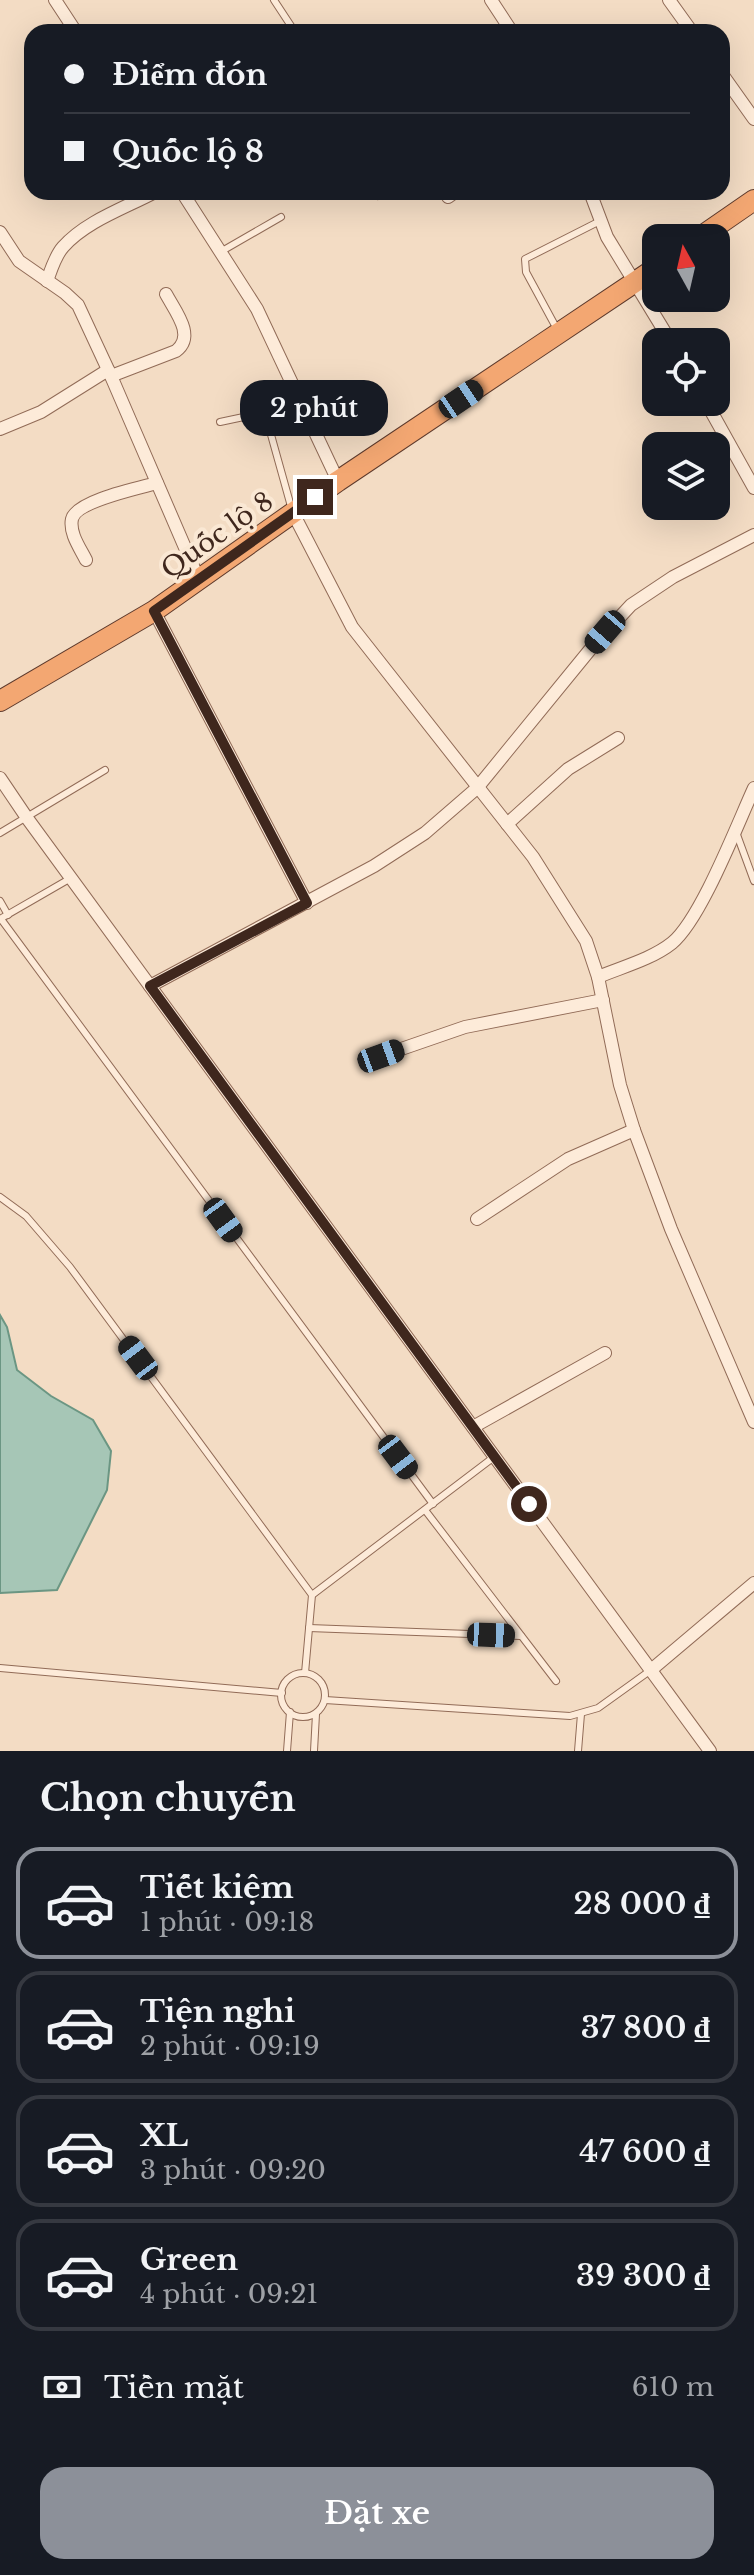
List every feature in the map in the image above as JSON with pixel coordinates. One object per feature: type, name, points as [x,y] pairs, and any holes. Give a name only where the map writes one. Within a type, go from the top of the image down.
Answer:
[{"type":"highway","points":[[719,224],[754,200]]},
{"type":"highway","name":"Quốc lộ 8","points":[[0,701],[154,611],[338,481],[642,277]]},
{"type":"street","points":[[55,0],[71,24]]},
{"type":"street","points":[[491,0],[505,24]]},
{"type":"street","points":[[669,0],[686,24]]},
{"type":"street","points":[[730,85],[754,119]]},
{"type":"street","points":[[47,281],[59,254],[73,238],[140,200]]},
{"type":"street","points":[[187,200],[243,284],[338,481]]},
{"type":"street","points":[[593,200],[610,243],[663,328]]},
{"type":"street","points":[[0,232],[19,261],[78,305],[199,580]]},
{"type":"street","points":[[0,429],[41,412],[110,373],[176,351],[186,339],[183,326],[166,294]]},
{"type":"street","points":[[714,416],[754,488]]},
{"type":"street","points":[[86,560],[72,531],[76,510],[157,483]]},
{"type":"street","points":[[293,513],[352,627],[533,857],[586,941],[598,977],[620,1085],[634,1130],[671,1229],[754,1422]]},
{"type":"street","points":[[150,986],[383,861],[425,833],[477,788],[593,646],[631,605],[673,577],[754,535]]},
{"type":"street","points":[[154,611],[307,903]]},
{"type":"street","points":[[507,824],[568,769],[618,738]]},
{"type":"street","points":[[0,778],[710,1751]]},
{"type":"street","points":[[598,977],[661,950],[676,940],[711,880],[754,788]]},
{"type":"street","points":[[381,1056],[465,1027],[603,1000]]},
{"type":"street","points":[[477,1219],[558,1165],[634,1130]]},
{"type":"street","points":[[473,1427],[605,1353]]},
{"type":"street","points":[[651,1670],[754,1583]]},
{"type":"lane","points":[[274,0],[289,24]]},
{"type":"lane","points":[[221,251],[281,217]]},
{"type":"lane","points":[[560,333],[526,272],[525,259],[600,221]]},
{"type":"lane","points":[[220,422],[253,415],[268,424],[293,513]]},
{"type":"lane","points":[[0,833],[105,770]]},
{"type":"lane","points":[[735,829],[754,881]]},
{"type":"lane","points":[[71,878],[0,919],[433,1504]]},
{"type":"lane","points":[[0,901],[8,915]]},
{"type":"lane","points":[[0,1197],[26,1216],[70,1267],[312,1595],[305,1673]]},
{"type":"lane","points":[[312,1595],[494,1456]]},
{"type":"lane","points":[[425,1510],[556,1681]]},
{"type":"lane","points":[[309,1628],[521,1636]]},
{"type":"lane","points":[[0,1668],[282,1693]]},
{"type":"lane","points":[[325,1700],[556,1717],[598,1708],[651,1670]]},
{"type":"lane","points":[[314,1751],[316,1714],[325,1700],[322,1683],[305,1673],[286,1681],[282,1701],[290,1712],[302,1717],[316,1714]]},
{"type":"lane","points":[[287,1751],[290,1712]]},
{"type":"lane","points":[[578,1751],[581,1714]]},
{"type":"shaded area","points":[[0,1315],[7,1327],[17,1370],[51,1396],[93,1420],[111,1451],[107,1490],[57,1590],[0,1593]]},
{"type":"route","points":[[315,497],[154,611],[307,903],[150,986],[529,1504]]}]
